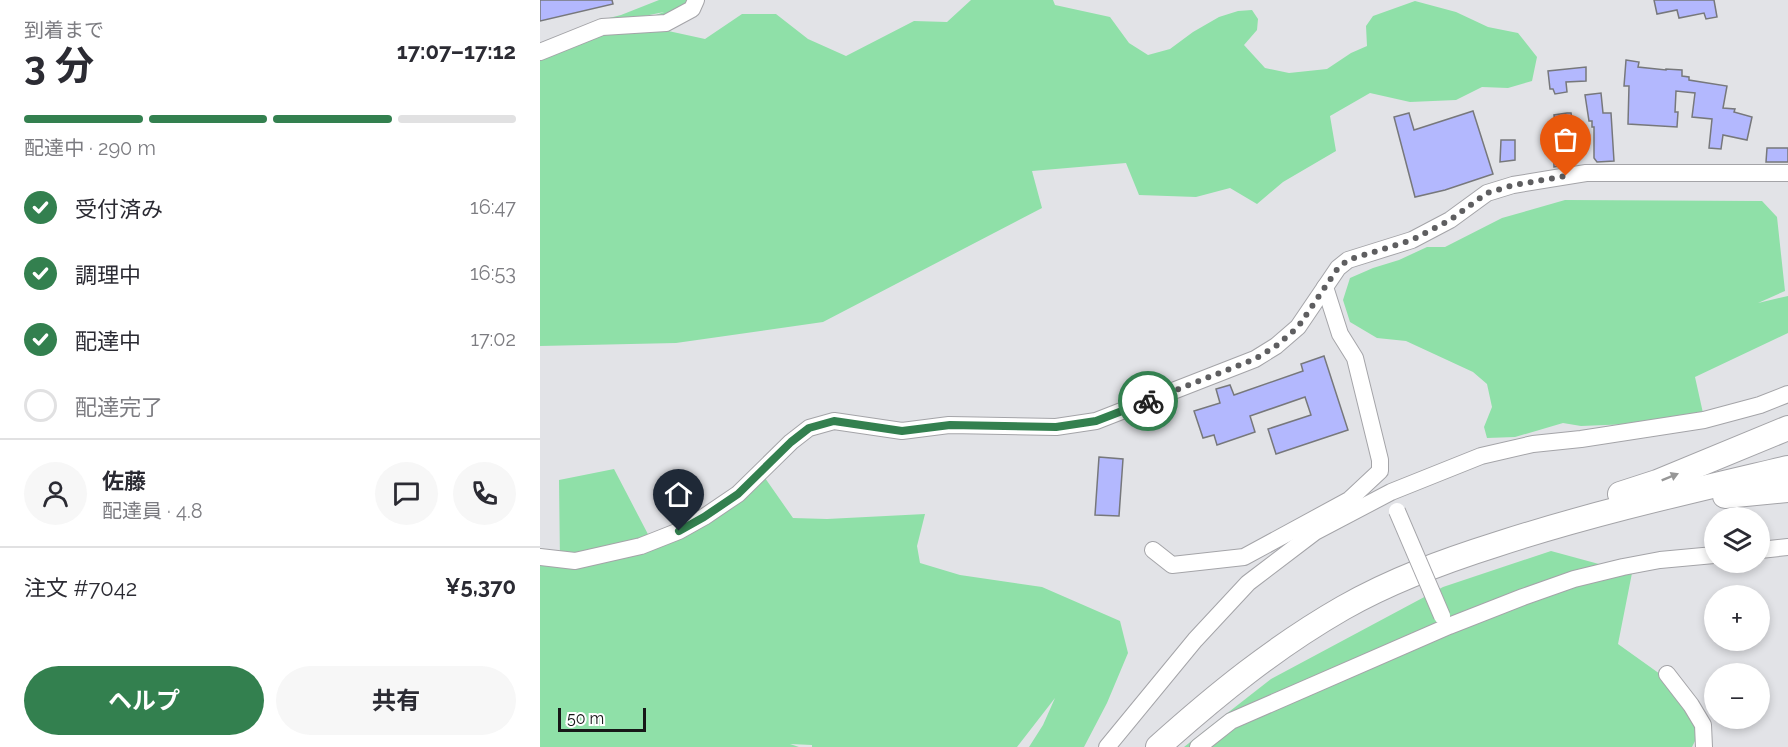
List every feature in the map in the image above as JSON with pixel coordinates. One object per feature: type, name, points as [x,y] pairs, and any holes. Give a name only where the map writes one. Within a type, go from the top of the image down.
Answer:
[{"type":"highway","points":[[1158,747],[1236,679],[1288,641],[1344,607],[1393,582],[1539,518],[1657,482],[1788,428]]},
{"type":"highway","points":[[1439,563],[1546,528],[1788,468]]},
{"type":"highway","points":[[1168,747],[1249,678],[1293,647],[1349,613],[1386,596],[1443,572],[1548,537],[1788,476]]},
{"type":"highway","points":[[1692,500],[1788,490]]},
{"type":"street","points":[[540,52],[602,27],[666,23],[692,9],[696,0]]},
{"type":"street","points":[[540,557],[575,561],[642,546],[679,531],[738,494],[791,442],[809,428],[834,421],[902,431],[950,425],[1056,427],[1096,421],[1255,359],[1276,346],[1298,327],[1338,268],[1348,260],[1412,240],[1450,220],[1487,193],[1514,185],[1586,173],[1788,173]]},
{"type":"street","points":[[1107,747],[1195,640],[1248,583],[1352,506],[1380,471],[1380,460],[1355,358],[1340,334],[1324,287]]},
{"type":"street","points":[[1153,550],[1172,565],[1244,557],[1352,506],[1481,456],[1533,444],[1704,420],[1760,405],[1788,394]]},
{"type":"street","points":[[1391,492],[1446,621]]},
{"type":"street","points":[[1770,549],[1788,547]]},
{"type":"street","points":[[1198,747],[1231,721],[1446,621],[1574,579],[1660,560],[1704,556]]},
{"type":"street","points":[[1667,674],[1703,725],[1704,747]]},
{"type":"green space","points":[[659,0],[698,0],[650,27],[705,39],[742,14],[776,14],[808,39],[846,56],[914,21],[947,22],[971,0],[1053,0],[1055,5],[1110,17],[1129,43],[1148,55],[1170,49],[1219,17],[1238,11],[1252,10],[1258,19],[1257,30],[1244,45],[1265,68],[1289,73],[1327,69],[1351,53],[1367,46],[1366,26],[1373,16],[1415,1],[1456,12],[1488,27],[1518,33],[1537,57],[1532,81],[1508,88],[1482,87],[1456,100],[1410,102],[1370,93],[1330,116],[1336,151],[1283,182],[1257,204],[1230,188],[1196,197],[1139,195],[1126,163],[1032,171],[1042,208],[823,322],[676,343],[540,346],[540,58],[664,12],[615,22],[609,18]]},
{"type":"green space","points":[[1565,200],[1762,201],[1777,217],[1785,291],[1758,303],[1788,296],[1788,333],[1695,377],[1703,413],[1655,423],[1581,426],[1563,423],[1515,437],[1487,438],[1484,427],[1492,407],[1487,384],[1473,372],[1406,341],[1377,338],[1350,322],[1343,300],[1350,278],[1427,247],[1445,247],[1502,218]]},
{"type":"green space","points":[[614,469],[651,540],[765,478],[793,518],[827,519],[925,514],[917,546],[920,563],[960,575],[1042,587],[1120,621],[1128,653],[1107,703],[1084,747],[1029,747],[1043,725],[1055,698],[1017,747],[812,747],[812,745],[790,744],[799,747],[540,747],[540,563],[560,562],[559,480]]},
{"type":"green space","points":[[1551,551],[1632,573],[1618,644],[1667,679],[1703,725],[1692,747],[1184,747],[1271,679],[1443,587]]},
{"type":"building","points":[[540,0],[612,0],[613,4],[540,21]]},
{"type":"building","points":[[1654,0],[1714,0],[1717,17],[1706,19],[1704,13],[1679,18],[1677,10],[1657,14]]},
{"type":"building","points":[[1626,60],[1639,62],[1638,67],[1682,70],[1682,76],[1689,77],[1689,80],[1727,86],[1723,108],[1735,109],[1734,112],[1752,117],[1747,140],[1723,135],[1721,149],[1709,148],[1712,119],[1692,117],[1695,93],[1676,91],[1677,127],[1628,124],[1629,86],[1624,86]]},
{"type":"building","points":[[1586,67],[1586,81],[1566,82],[1567,92],[1555,94],[1553,89],[1550,89],[1548,71]]},
{"type":"building","points":[[1601,93],[1603,113],[1611,113],[1614,161],[1597,162],[1594,158],[1594,127],[1592,127],[1592,121],[1589,121],[1585,95]]},
{"type":"building","points":[[1473,111],[1493,174],[1415,197],[1394,117],[1409,113],[1414,130]]},
{"type":"building","points":[[1571,113],[1579,159],[1575,160],[1575,164],[1554,167],[1553,133],[1556,133],[1554,115]]},
{"type":"building","points":[[1501,140],[1515,140],[1515,160],[1500,162]]},
{"type":"building","points":[[1767,148],[1788,148],[1788,162],[1766,162]]},
{"type":"building","points":[[1324,356],[1348,430],[1276,454],[1268,429],[1311,415],[1305,397],[1250,416],[1255,432],[1217,445],[1214,435],[1203,438],[1194,411],[1220,403],[1216,389],[1230,385],[1234,395],[1303,371],[1301,364]]},
{"type":"building","points":[[1099,457],[1123,459],[1119,516],[1095,515]]},
{"type":"way so far","points":[[1148,401],[1255,359],[1276,346],[1298,327],[1338,268],[1348,260],[1412,240],[1450,220],[1487,193],[1514,185],[1566,176]]},
{"type":"route","points":[[679,531],[738,494],[791,442],[809,428],[834,421],[902,431],[950,425],[1056,427],[1096,421],[1148,401]]}]
